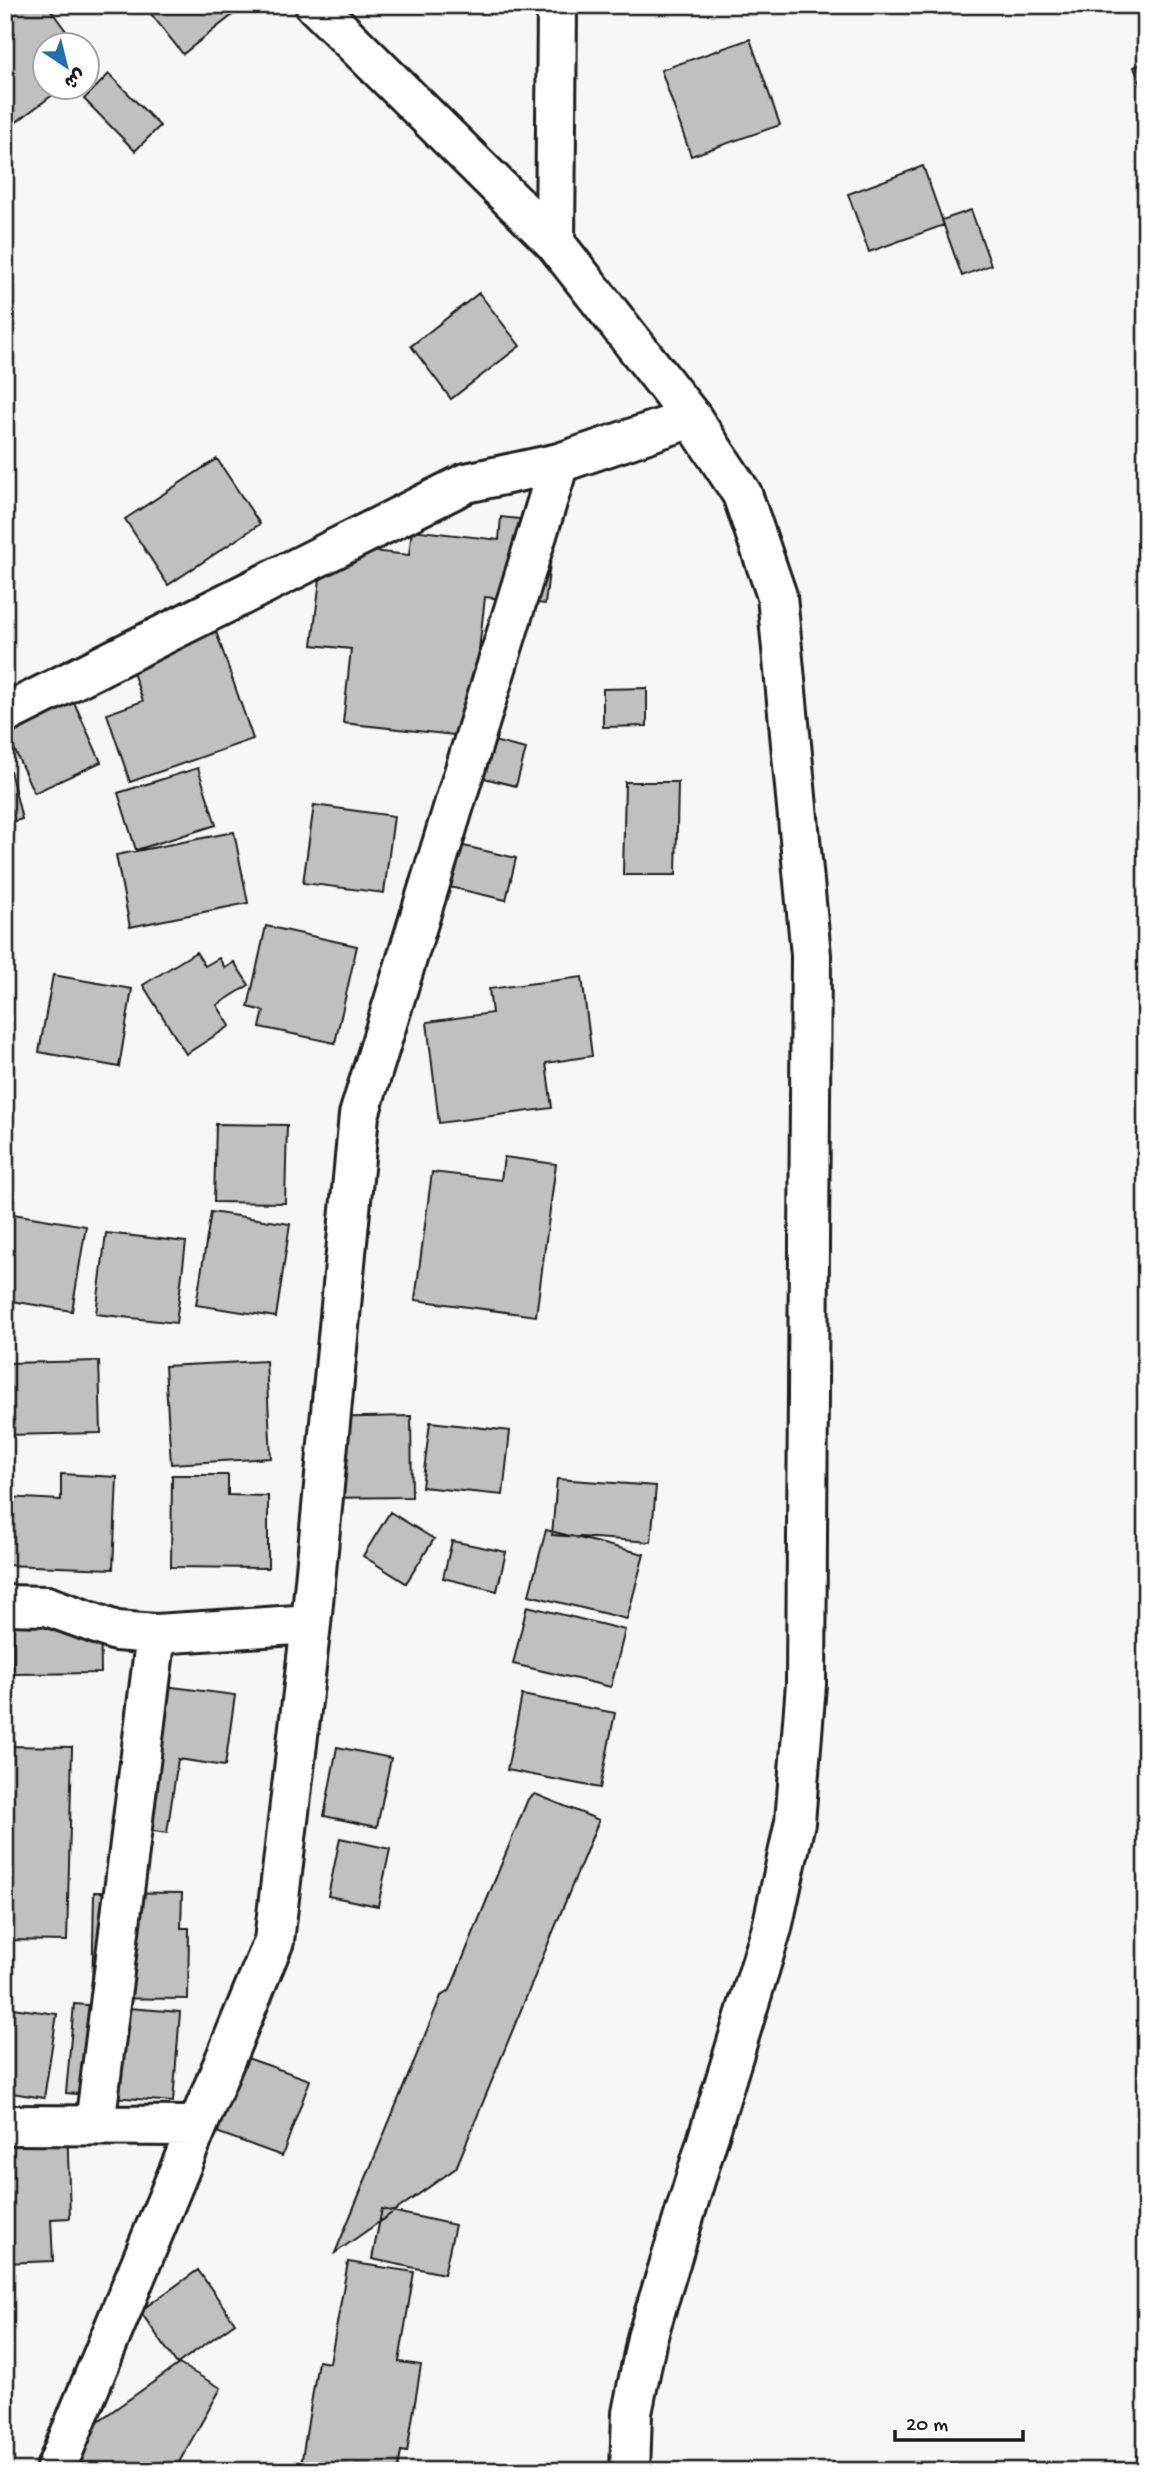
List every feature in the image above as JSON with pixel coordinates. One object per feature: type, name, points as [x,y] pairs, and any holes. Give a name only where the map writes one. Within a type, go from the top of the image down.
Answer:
[{"type":"street","points":[[315,5],[555,243],[692,418],[741,494],[777,596],[811,955],[806,1684],[793,1836],[772,1928],[647,2338],[632,2413],[629,2471]]},
{"type":"street","points":[[555,243],[557,5]]},
{"type":"street","points":[[5,713],[466,484],[559,463],[692,418]]},
{"type":"street","points":[[55,2471],[274,1941],[311,1624],[359,1115],[559,463]]},
{"type":"street","points":[[5,1605],[47,1606],[117,1631],[156,1634],[311,1624]]},
{"type":"street","points":[[95,2125],[156,1634]]},
{"type":"street","points":[[5,2125],[197,2126]]},
{"type":"building","points":[[5,5],[47,5],[67,32],[32,32],[32,102],[43,102],[7,129]]},
{"type":"building","points":[[144,5],[229,5],[235,13],[183,54]]},
{"type":"building","points":[[750,39],[780,125],[691,156],[661,70]]},
{"type":"building","points":[[1146,62],[1146,100],[1134,67]]},
{"type":"building","points":[[109,74],[160,126],[135,151],[87,102],[102,102],[102,81]]},
{"type":"building","points":[[923,166],[944,225],[869,252],[848,194]]},
{"type":"building","points":[[971,210],[991,265],[962,276],[942,220]]},
{"type":"building","points":[[479,293],[520,346],[451,399],[411,346]]},
{"type":"building","points":[[217,459],[260,524],[168,585],[125,519]]},
{"type":"building","points":[[501,517],[555,523],[545,604],[485,597],[479,650],[501,652],[491,739],[343,723],[351,649],[312,645],[324,546],[409,555],[412,530],[499,540]]},
{"type":"building","points":[[211,617],[253,739],[130,782],[107,714],[143,701],[129,661]]},
{"type":"building","points":[[647,688],[647,726],[603,727],[603,689]]},
{"type":"building","points":[[68,689],[101,762],[34,793],[5,729]]},
{"type":"building","points":[[485,739],[526,749],[516,786],[476,776]]},
{"type":"building","points":[[5,750],[22,819],[5,824]]},
{"type":"building","points":[[198,768],[216,825],[136,850],[118,793]]},
{"type":"building","points":[[625,782],[678,782],[676,875],[623,875]]},
{"type":"building","points":[[314,805],[394,816],[384,893],[303,883]]},
{"type":"building","points":[[234,832],[248,903],[130,927],[116,855]]},
{"type":"building","points":[[455,844],[516,858],[506,900],[445,886]]},
{"type":"building","points":[[266,926],[357,946],[335,1043],[260,1027],[264,1011],[248,1007]]},
{"type":"building","points":[[196,952],[205,966],[219,958],[225,968],[234,962],[249,985],[217,1005],[230,1026],[186,1054],[143,985]]},
{"type":"building","points":[[53,975],[132,989],[119,1067],[39,1052]]},
{"type":"building","points":[[582,977],[592,1056],[546,1063],[552,1108],[439,1123],[427,1022],[492,1013],[489,989]]},
{"type":"building","points":[[216,1124],[287,1125],[285,1203],[214,1202]]},
{"type":"building","points":[[504,1157],[556,1164],[536,1316],[415,1300],[432,1172],[501,1180]]},
{"type":"building","points":[[211,1212],[290,1224],[276,1317],[196,1305]]},
{"type":"building","points":[[7,1213],[86,1226],[72,1311],[5,1300]]},
{"type":"building","points":[[106,1233],[186,1242],[176,1323],[96,1314]]},
{"type":"building","points":[[99,1361],[101,1433],[5,1435],[5,1363]]},
{"type":"building","points":[[266,1361],[271,1458],[171,1464],[165,1366]]},
{"type":"building","points":[[411,1416],[412,1497],[319,1498],[317,1418]]},
{"type":"building","points":[[430,1422],[510,1431],[503,1495],[422,1487]]},
{"type":"building","points":[[5,1449],[15,1486],[5,1488]]},
{"type":"building","points":[[61,1474],[117,1477],[113,1569],[5,1565],[5,1497],[61,1500]]},
{"type":"building","points":[[172,1475],[228,1475],[228,1495],[268,1496],[268,1568],[171,1567]]},
{"type":"building","points":[[557,1479],[656,1486],[651,1542],[552,1535]]},
{"type":"building","points":[[390,1512],[434,1539],[406,1583],[363,1556]]},
{"type":"building","points":[[546,1530],[644,1554],[627,1619],[529,1595]]},
{"type":"building","points":[[452,1541],[506,1552],[497,1591],[443,1578]]},
{"type":"building","points":[[100,1603],[101,1673],[13,1674],[13,1604]]},
{"type":"building","points":[[527,1606],[625,1630],[611,1687],[513,1664]]},
{"type":"building","points":[[141,1683],[235,1695],[225,1766],[178,1759],[167,1833],[120,1827]]},
{"type":"building","points":[[522,1695],[615,1713],[600,1788],[507,1770]]},
{"type":"building","points":[[5,1746],[72,1747],[67,1941],[5,1940]]},
{"type":"building","points":[[337,1747],[391,1758],[377,1827],[324,1816]]},
{"type":"building","points":[[535,1794],[599,1820],[456,2168],[335,2253],[441,1996],[450,1990],[528,1799]]},
{"type":"building","points":[[340,1838],[390,1849],[378,1906],[328,1896]]},
{"type":"building","points":[[94,1892],[182,1893],[181,1928],[189,1928],[188,1999],[92,1998]]},
{"type":"building","points":[[74,2004],[180,2012],[173,2102],[66,2093]]},
{"type":"building","points":[[5,2007],[57,2014],[44,2098],[5,2092]]},
{"type":"building","points":[[227,2051],[310,2080],[282,2156],[200,2126]]},
{"type":"building","points":[[67,2120],[70,2218],[51,2219],[53,2261],[5,2263],[5,2123]]},
{"type":"building","points":[[382,2209],[455,2225],[444,2274],[372,2259]]},
{"type":"building","points":[[348,2262],[414,2272],[399,2362],[421,2365],[407,2452],[401,2451],[398,2471],[300,2471],[318,2361],[330,2363]]},
{"type":"building","points":[[198,2270],[235,2323],[177,2364],[140,2311]]},
{"type":"building","points":[[179,2364],[221,2388],[174,2471],[60,2471],[66,2444]]}]
